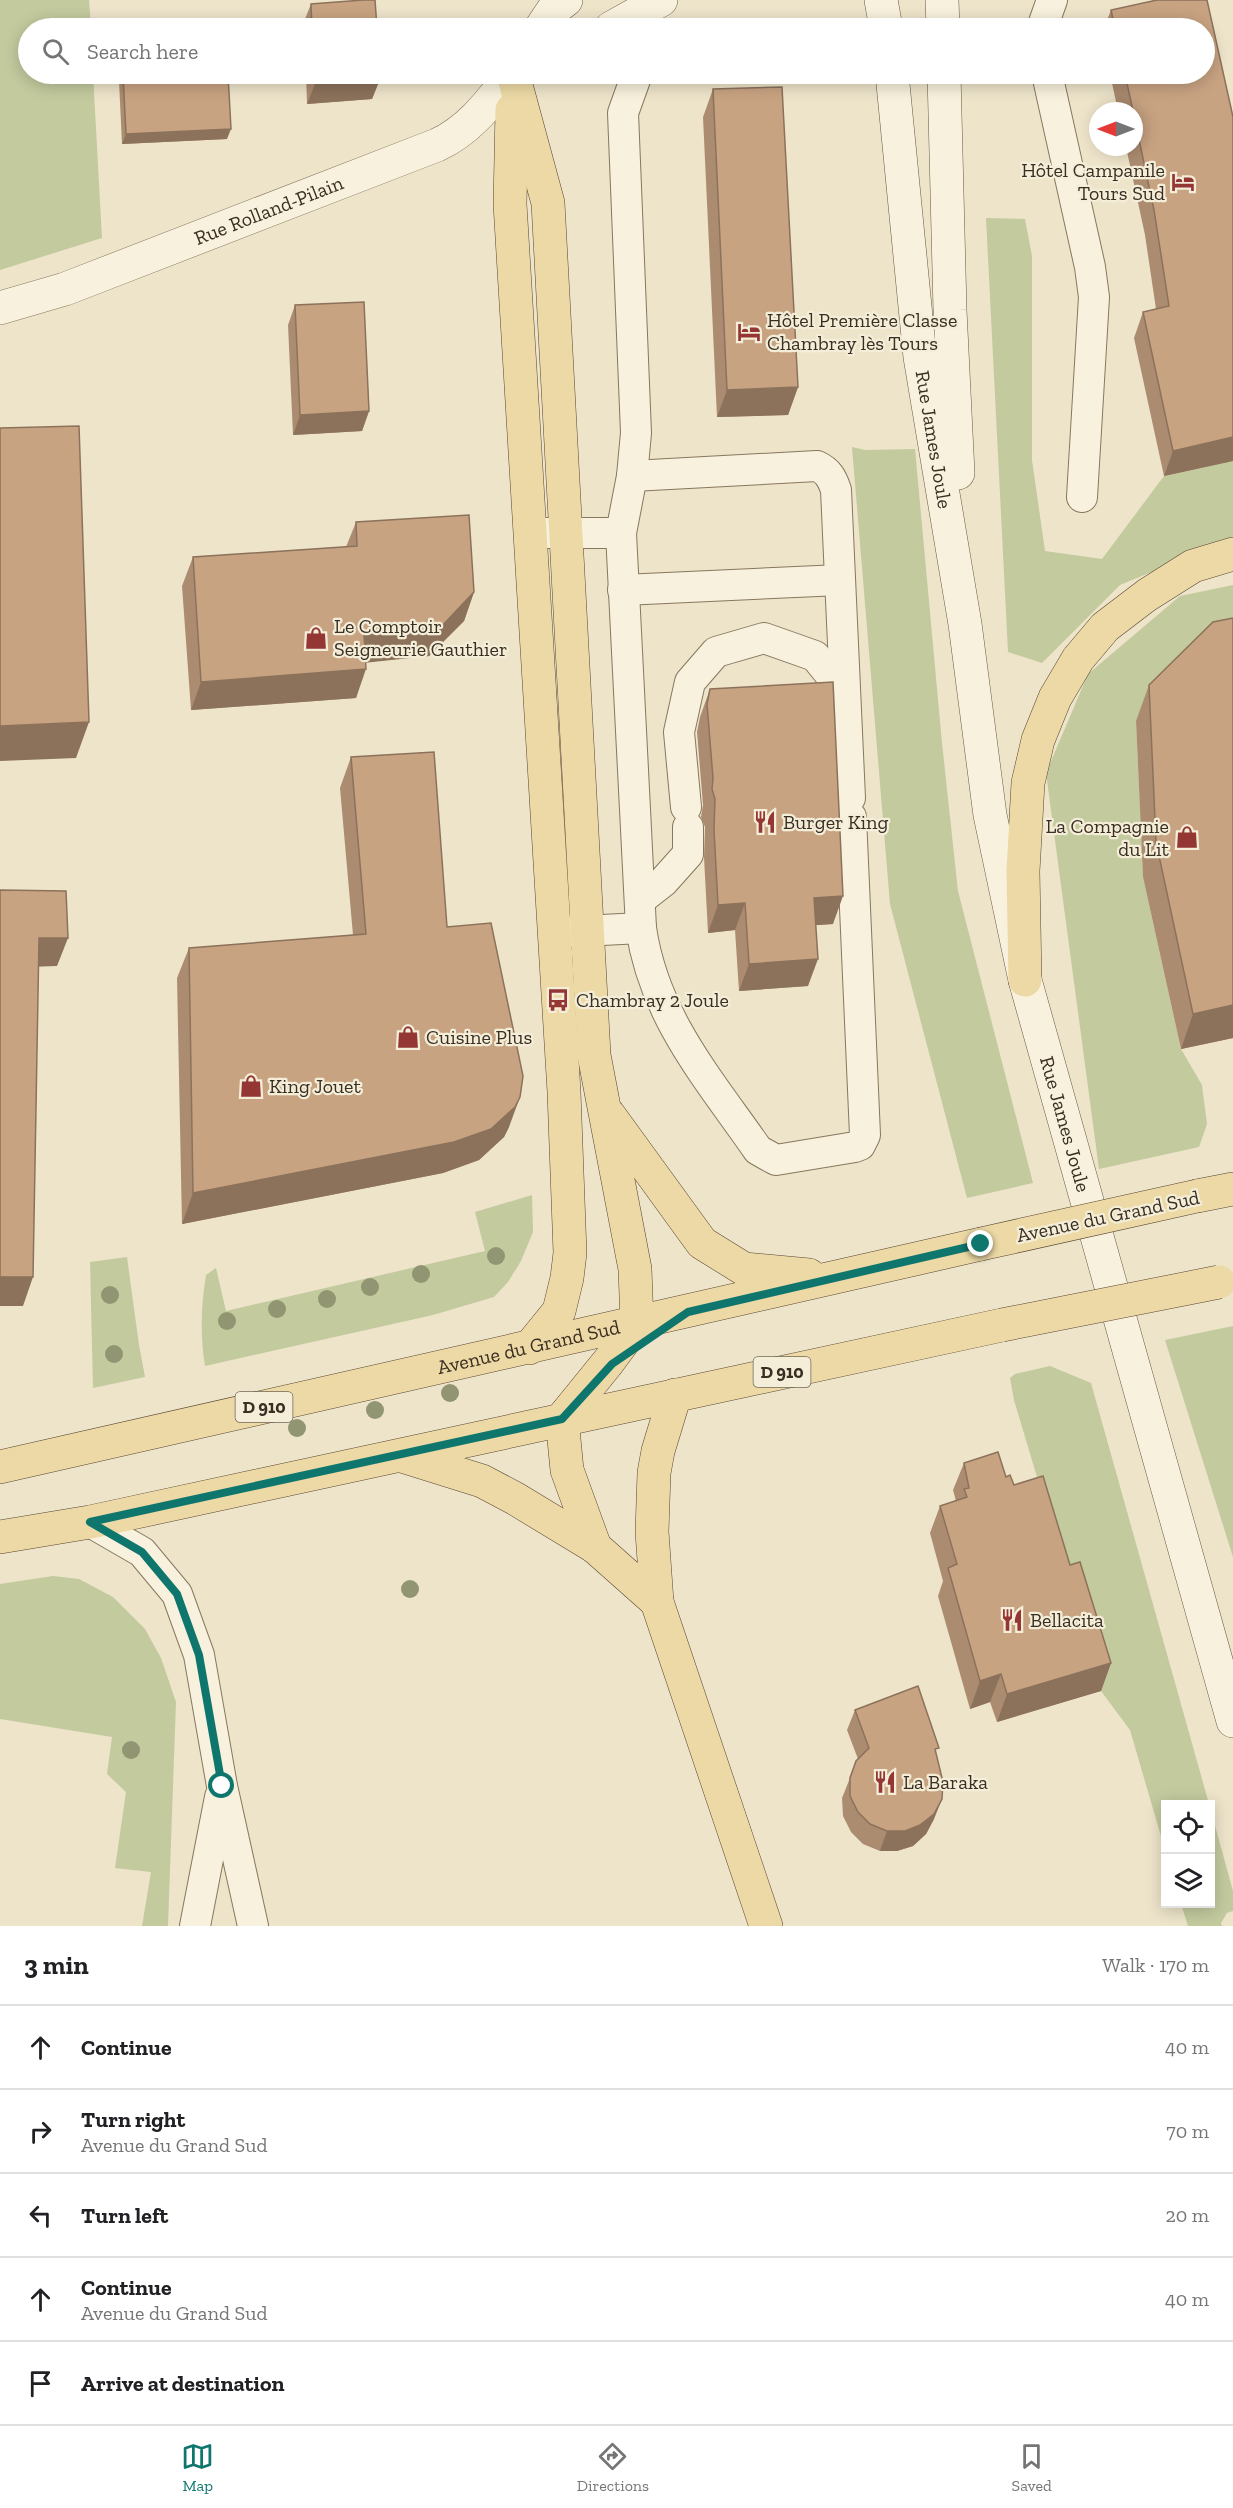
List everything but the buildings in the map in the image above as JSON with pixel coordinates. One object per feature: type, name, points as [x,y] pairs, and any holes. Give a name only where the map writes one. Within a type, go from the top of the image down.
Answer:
[{"type":"main road","points":[[513,84],[510,204],[564,1092],[570,1253],[559,1311],[529,1348]]},
{"type":"main road","points":[[516,84],[548,203],[594,1055],[635,1269],[637,1323],[562,1419],[567,1470],[595,1547]]},
{"type":"main road","points":[[1025,980],[1023,871],[1028,783],[1038,740],[1055,698],[1078,659],[1105,627],[1147,595],[1193,566],[1233,554]]},
{"type":"main road","points":[[603,1106],[702,1243],[744,1269],[837,1277]]},
{"type":"main road","name":"Avenue du Grand Sud","points":[[0,1467],[1233,1189]]},
{"type":"main road","name":"D 910","points":[[0,1537],[90,1522],[1002,1325],[1226,1280]]},
{"type":"main road","points":[[562,1419],[612,1364],[688,1312]]},
{"type":"main road","points":[[675,1395],[658,1451],[654,1473],[652,1532],[657,1602],[766,1926]]},
{"type":"main road","points":[[400,1455],[482,1481],[516,1499],[595,1547],[657,1602]]},
{"type":"street","points":[[629,18],[661,0]]},
{"type":"street","points":[[881,0],[884,18]]},
{"type":"street","points":[[942,0],[943,18]]},
{"type":"street","name":"Rue Rolland-Pilain","points":[[0,308],[65,289],[437,145],[452,138],[465,127],[505,84]]},
{"type":"street","name":"Rue James Joule","points":[[893,84],[921,357],[965,624],[990,815],[1025,980],[1233,1722]]},
{"type":"street","name":"Rue James Joule","points":[[944,84],[950,310],[965,624]]},
{"type":"lane","points":[[1046,18],[1052,0]]},
{"type":"lane","points":[[633,84],[623,113],[636,433],[633,476],[621,533],[640,914],[644,950],[653,979],[676,1033],[758,1150],[776,1160],[855,1148],[860,1145],[865,1127],[836,490],[825,470],[817,466],[633,476]]},
{"type":"lane","points":[[1049,84],[1090,267],[1094,297],[1082,498]]},
{"type":"lane","points":[[530,533],[621,533]]},
{"type":"lane","points":[[623,590],[840,580]]},
{"type":"lane","points":[[554,933],[587,931],[640,914],[663,882],[688,854],[679,732],[690,682],[716,652],[764,638],[815,656],[845,693]]},
{"type":"lane","points":[[90,1522],[142,1552],[177,1594],[199,1655],[222,1786],[253,1926]]},
{"type":"lane","points":[[195,1926],[222,1786]]},
{"type":"green space","points":[[0,0],[89,0],[90,18],[18,18],[18,84],[94,84],[102,238],[0,270]]},
{"type":"green space","points":[[986,218],[1025,219],[1032,256],[1032,460],[1045,551],[1102,559],[1164,476],[1233,461],[1233,540],[1120,585],[1042,663],[1008,652]]},
{"type":"green space","points":[[852,447],[865,450],[915,449],[958,891],[1033,1183],[967,1198],[890,904]]},
{"type":"green space","points":[[1233,585],[1233,650],[1200,657],[1136,721],[1143,877],[1181,1049],[1202,1085],[1207,1124],[1199,1147],[1099,1169],[1046,773],[1088,674],[1180,596]]},
{"type":"green space","points":[[532,1195],[533,1232],[521,1261],[508,1282],[494,1297],[433,1315],[205,1366],[202,1332],[203,1298],[206,1275],[216,1268],[226,1311],[485,1251],[475,1212]]},
{"type":"green space","points":[[127,1257],[145,1377],[93,1388],[90,1262]]},
{"type":"green space","points":[[1233,1326],[1233,1557],[1165,1340]]},
{"type":"green space","points":[[1050,1366],[1091,1383],[1208,1800],[1161,1800],[1161,1836],[1130,1730],[1101,1691],[1014,1400],[1010,1378],[1015,1374]]},
{"type":"green space","points":[[53,1576],[79,1579],[113,1597],[145,1629],[161,1658],[176,1702],[168,1926],[142,1926],[151,1872],[115,1868],[126,1792],[107,1774],[112,1737],[0,1719],[0,1584]]},
{"type":"green space","points":[[1215,1826],[1233,1891],[1233,1911],[1227,1913],[1221,1923],[1222,1926],[1188,1926],[1182,1908],[1215,1908]]},
{"type":"place","name":"Hôtel Campanile Tours Sud","points":[[1183,182]]},
{"type":"place","name":"Hôtel Première Classe Chambray lès Tours","points":[[749,332]]},
{"type":"place","name":"Le Comptoir Seigneurie Gauthier","points":[[316,638]]},
{"type":"place","name":"Burger King","points":[[765,822]]},
{"type":"place","name":"La Compagnie du Lit","points":[[1187,837]]},
{"type":"place","name":"Chambray 2 Joule","points":[[558,1000]]},
{"type":"place","name":"Cuisine Plus","points":[[408,1037]]},
{"type":"place","name":"King Jouet","points":[[251,1086]]},
{"type":"place","name":"Bellacita","points":[[1012,1620]]},
{"type":"place","name":"La Baraka","points":[[885,1782]]},
{"type":"route","points":[[222,1786],[199,1655],[177,1594],[142,1552],[90,1522],[562,1419],[612,1364],[688,1312],[981,1244]]}]
